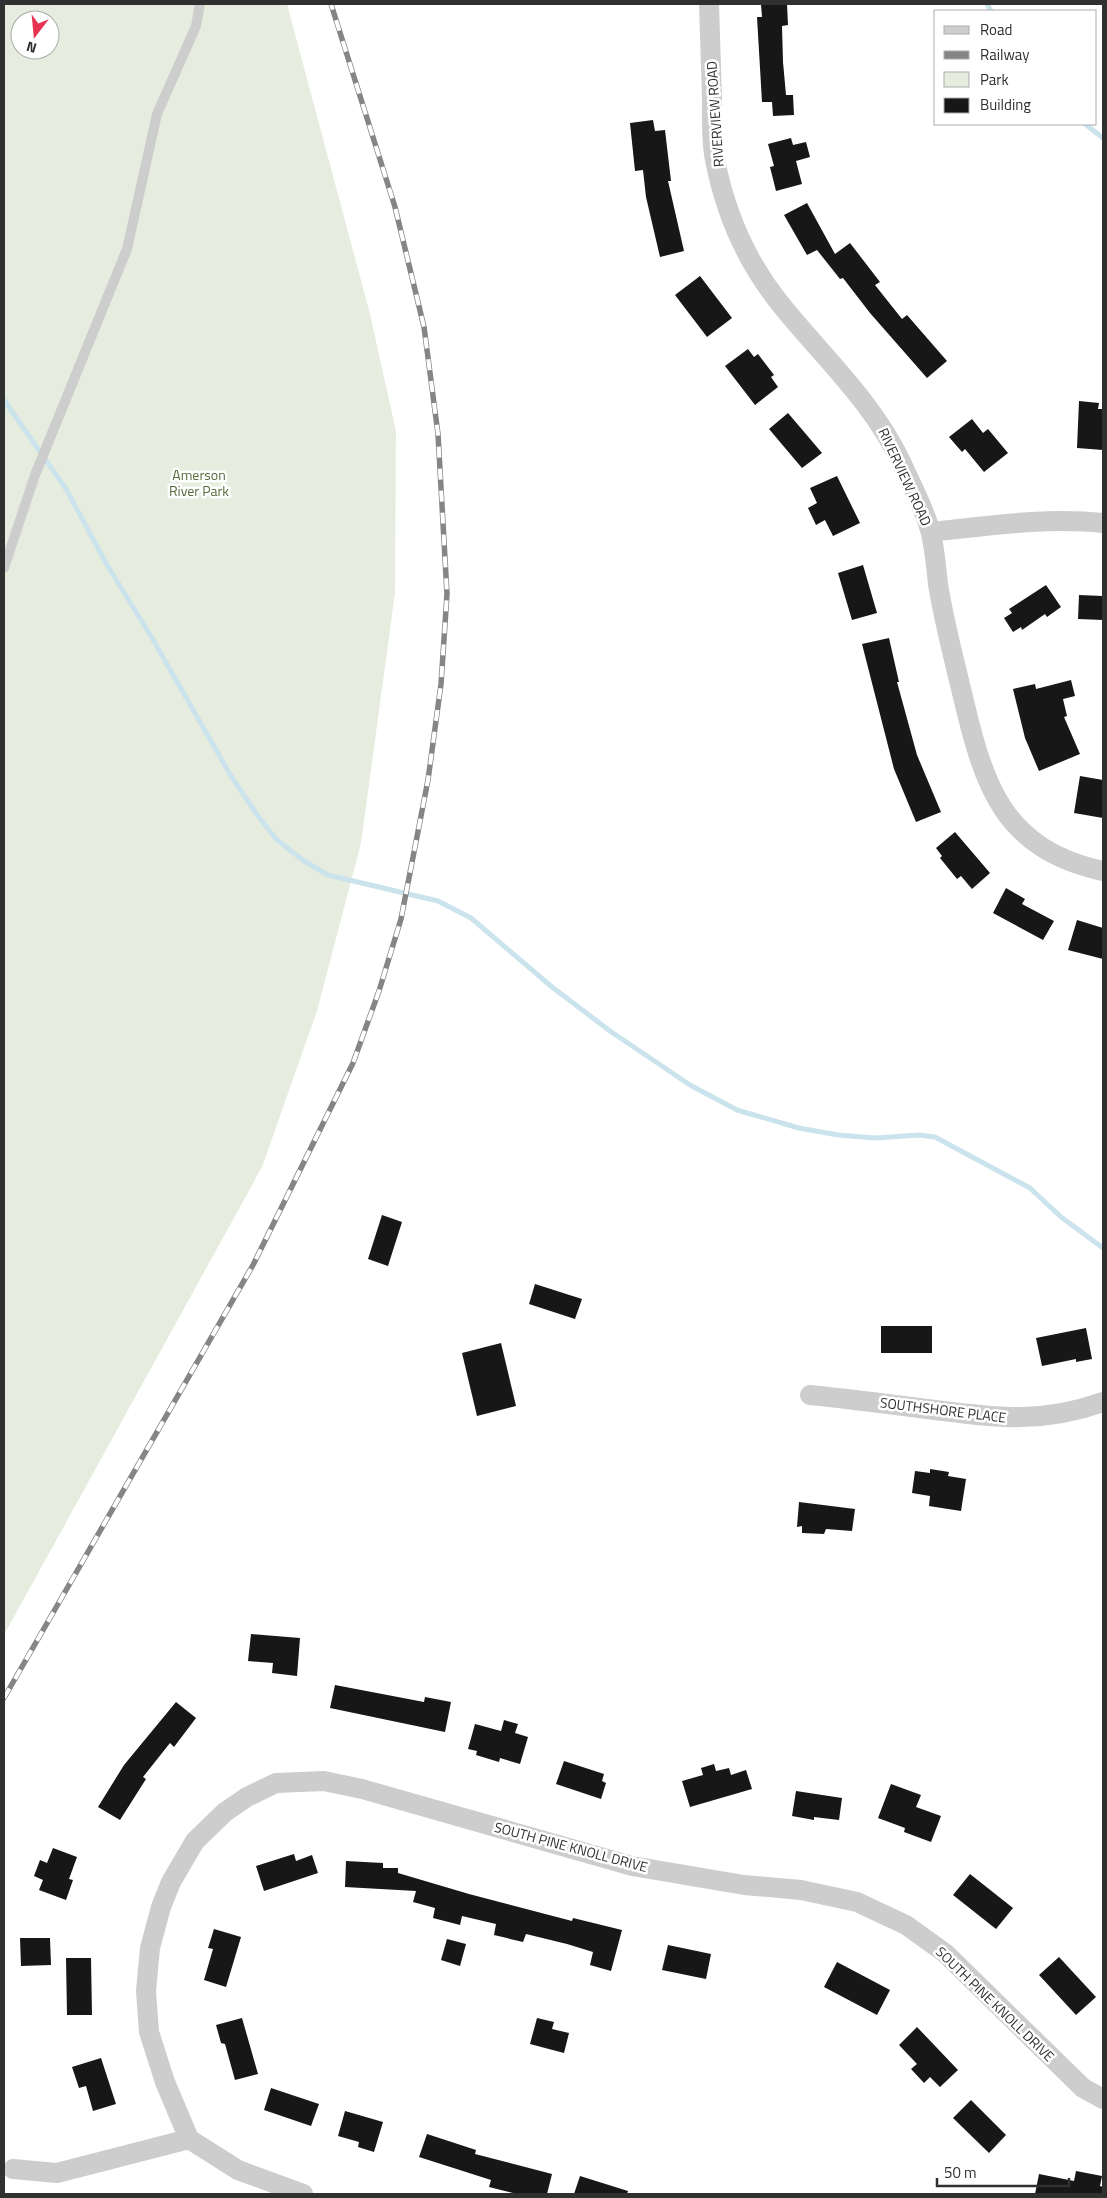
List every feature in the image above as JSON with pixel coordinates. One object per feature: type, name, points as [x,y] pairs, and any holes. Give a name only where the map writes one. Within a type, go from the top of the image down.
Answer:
[{"type":"street","name":"RIVERVIEW ROAD","points":[[708,4],[715,158],[733,222],[748,256],[777,300],[877,420],[901,462],[931,532],[938,586],[955,666],[982,770],[992,793],[1004,812],[1020,830],[1042,847],[1064,860],[1103,871]]},
{"type":"street","points":[[931,532],[1020,523],[1086,521],[1103,523]]},
{"type":"street","name":"SOUTHSHORE PLACE","points":[[810,1395],[1004,1419],[1046,1417],[1076,1412],[1103,1402]]},
{"type":"street","name":"SOUTH PINE KNOLL DRIVE","points":[[189,2139],[165,2082],[149,2032],[146,1991],[150,1948],[161,1907],[172,1882],[195,1841],[225,1812],[247,1797],[276,1783],[324,1781],[362,1789],[632,1866],[744,1885],[801,1890],[856,1902],[906,1925],[945,1953],[1083,2088],[1103,2098]]},
{"type":"street","points":[[13,2169],[57,2173],[189,2139],[238,2170],[303,2194]]},
{"type":"lane","points":[[4,568],[35,475],[126,249],[157,114],[196,26],[200,4]]},
{"type":"green space","name":"Amerson River Park","points":[[4,4],[287,4],[370,314],[396,431],[395,593],[361,843],[317,1011],[262,1167],[4,1635]]},
{"type":"building","points":[[761,4],[787,4],[788,25],[782,26],[783,62],[786,95],[793,95],[794,115],[773,116],[772,102],[762,102],[757,17],[762,17]]},
{"type":"building","points":[[653,120],[655,131],[665,130],[671,181],[668,181],[684,251],[660,257],[646,197],[643,170],[635,171],[630,123]]},
{"type":"building","points":[[791,138],[793,145],[806,142],[810,157],[796,161],[802,184],[776,191],[770,167],[774,166],[768,144]]},
{"type":"building","points":[[807,203],[835,254],[850,243],[880,282],[875,285],[902,319],[907,315],[947,361],[927,378],[817,250],[807,255],[784,215]]},
{"type":"building","points":[[700,276],[732,318],[707,337],[675,295]]},
{"type":"building","points":[[748,349],[754,357],[758,354],[774,375],[771,377],[778,387],[755,405],[725,366]]},
{"type":"building","points":[[1079,401],[1099,403],[1098,409],[1103,409],[1103,450],[1077,448]]},
{"type":"building","points":[[788,413],[822,453],[802,468],[769,429]]},
{"type":"building","points":[[972,419],[983,433],[988,429],[1008,453],[984,472],[965,449],[962,452],[949,437]]},
{"type":"building","points":[[837,476],[860,523],[833,536],[825,520],[816,525],[808,508],[817,503],[810,488]]},
{"type":"building","points":[[863,565],[877,613],[852,620],[838,573]]},
{"type":"building","points":[[1046,585],[1061,607],[1047,617],[1045,614],[1022,630],[1021,627],[1013,632],[1004,618],[1012,613],[1009,609]]},
{"type":"building","points":[[1079,595],[1103,596],[1103,620],[1078,619]]},
{"type":"building","points":[[889,638],[899,682],[897,682],[917,755],[941,812],[916,822],[894,769],[862,644]]},
{"type":"building","points":[[1071,680],[1075,696],[1063,699],[1067,716],[1064,717],[1080,754],[1039,771],[1025,738],[1013,689],[1035,684],[1036,689]]},
{"type":"building","points":[[1080,776],[1103,780],[1103,818],[1074,813]]},
{"type":"building","points":[[955,832],[990,873],[972,889],[961,876],[957,879],[940,858],[942,856],[936,848]]},
{"type":"building","points":[[1006,888],[1025,899],[1022,904],[1054,921],[1043,940],[993,913]]},
{"type":"building","points":[[1077,920],[1103,928],[1103,959],[1068,950]]},
{"type":"building","points":[[382,1215],[402,1222],[388,1266],[368,1259]]},
{"type":"building","points":[[535,1284],[582,1299],[575,1319],[529,1304]]},
{"type":"building","points":[[881,1326],[932,1326],[932,1353],[881,1353]]},
{"type":"building","points":[[1086,1328],[1092,1359],[1076,1362],[1076,1359],[1042,1366],[1036,1338]]},
{"type":"building","points":[[501,1343],[516,1406],[477,1416],[462,1353]]},
{"type":"building","points":[[930,1469],[949,1472],[948,1476],[966,1479],[961,1511],[929,1506],[930,1496],[912,1493],[915,1471],[930,1473]]},
{"type":"building","points":[[799,1502],[855,1509],[852,1531],[826,1529],[824,1534],[802,1533],[802,1526],[797,1527]]},
{"type":"building","points":[[251,1634],[300,1638],[297,1676],[272,1673],[273,1663],[248,1661]]},
{"type":"building","points":[[335,1685],[424,1702],[425,1697],[451,1702],[445,1732],[330,1708]]},
{"type":"building","points":[[176,1702],[196,1718],[174,1747],[170,1743],[143,1777],[146,1779],[120,1820],[98,1807],[124,1765]]},
{"type":"building","points":[[504,1720],[518,1724],[515,1733],[528,1737],[520,1764],[500,1758],[499,1762],[476,1755],[477,1751],[468,1749],[475,1724],[501,1731]]},
{"type":"building","points":[[564,1761],[604,1774],[602,1781],[606,1783],[601,1799],[556,1784]]},
{"type":"building","points":[[714,1764],[716,1771],[729,1768],[731,1775],[746,1770],[752,1789],[690,1807],[682,1781],[703,1775],[701,1768]]},
{"type":"building","points":[[891,1784],[921,1795],[916,1807],[941,1816],[931,1842],[904,1832],[905,1828],[878,1818]]},
{"type":"building","points":[[796,1791],[842,1798],[839,1820],[814,1817],[814,1820],[792,1816]]},
{"type":"building","points":[[53,1848],[77,1857],[69,1879],[73,1880],[66,1900],[39,1890],[43,1880],[34,1876],[40,1860],[47,1863]]},
{"type":"building","points":[[294,1854],[296,1861],[312,1855],[318,1873],[264,1891],[256,1866]]},
{"type":"building","points":[[346,1861],[383,1863],[383,1868],[398,1868],[398,1873],[469,1894],[572,1921],[573,1918],[622,1930],[611,1971],[590,1965],[593,1952],[567,1944],[526,1934],[523,1942],[494,1935],[496,1924],[462,1916],[460,1925],[433,1918],[435,1908],[413,1902],[416,1891],[345,1887]]},
{"type":"building","points":[[970,1874],[1013,1908],[996,1929],[953,1895]]},
{"type":"building","points":[[214,1929],[241,1937],[226,1987],[204,1980],[213,1949],[208,1948]]},
{"type":"building","points":[[20,1938],[50,1938],[51,1965],[21,1966]]},
{"type":"building","points":[[447,1939],[466,1944],[460,1966],[441,1960]]},
{"type":"building","points":[[668,1945],[711,1954],[706,1979],[662,1970]]},
{"type":"building","points":[[1059,1957],[1096,1997],[1076,2015],[1039,1975]]},
{"type":"building","points":[[66,1958],[91,1958],[92,2015],[67,2015]]},
{"type":"building","points":[[837,1962],[890,1990],[877,2015],[824,1987]]},
{"type":"building","points":[[242,2018],[258,2074],[235,2080],[225,2044],[221,2043],[216,2025]]},
{"type":"building","points":[[537,2018],[554,2022],[552,2029],[569,2033],[564,2053],[530,2044]]},
{"type":"building","points":[[917,2027],[958,2070],[940,2087],[930,2077],[924,2083],[911,2069],[917,2064],[899,2045]]},
{"type":"building","points":[[101,2058],[116,2104],[93,2111],[86,2086],[79,2088],[72,2067]]},
{"type":"building","points":[[271,2088],[319,2104],[311,2126],[264,2110]]},
{"type":"building","points":[[971,2100],[1006,2135],[989,2153],[953,2118]]},
{"type":"building","points":[[345,2111],[383,2122],[374,2152],[358,2147],[359,2142],[338,2136]]},
{"type":"building","points":[[427,2134],[476,2150],[475,2154],[552,2174],[547,2194],[517,2194],[489,2187],[491,2180],[419,2157]]},
{"type":"building","points":[[1076,2171],[1102,2176],[1100,2186],[1103,2187],[1103,2194],[1035,2194],[1039,2174],[1074,2181]]},
{"type":"building","points":[[580,2176],[628,2191],[627,2194],[574,2194]]},
{"type":"waterway","points":[[987,4],[990,10]]},
{"type":"waterway","points":[[1086,125],[1103,138]]},
{"type":"waterway","points":[[4,400],[66,489],[106,563],[152,638],[231,776],[276,839],[304,861],[328,875],[438,901],[471,918],[552,987],[610,1031],[690,1085],[737,1110],[799,1128],[838,1135],[875,1138],[919,1135],[935,1137],[1030,1188],[1061,1217],[1103,1248]]},
{"type":"railway","points":[[4,1698],[253,1265],[353,1063],[379,991],[401,919],[428,780],[441,684],[447,594],[438,434],[424,327],[395,207],[331,4]]}]
